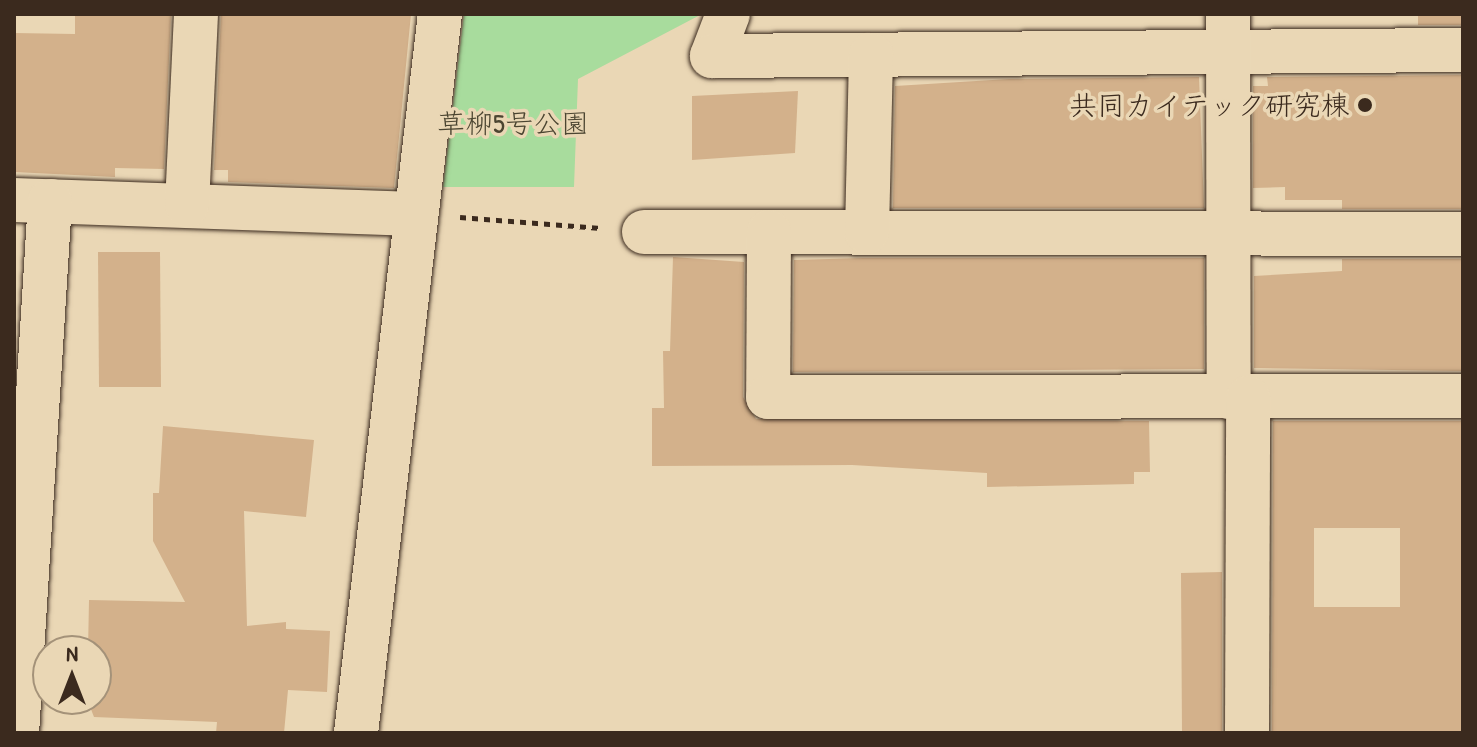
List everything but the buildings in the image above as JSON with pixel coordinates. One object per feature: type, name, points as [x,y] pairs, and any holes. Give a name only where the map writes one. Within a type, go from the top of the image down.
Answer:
[{"type":"street","points":[[187,205],[196,14]]},
{"type":"street","points":[[356,733],[440,14]]},
{"type":"street","points":[[728,14],[712,56],[871,55],[1228,33],[1463,50]]},
{"type":"street","points":[[1228,33],[1228,233],[1239,398],[1247,733]]},
{"type":"street","points":[[867,232],[871,55]]},
{"type":"street","points":[[17,733],[32,200],[415,214]]},
{"type":"street","points":[[644,232],[1463,234]]},
{"type":"street","points":[[769,232],[768,397],[1463,396]]},
{"type":"path","points":[[415,214],[644,232]]},
{"type":"green space","name":"草柳5号公園","points":[[464,14],[702,14],[578,79],[574,187],[443,187]]},
{"type":"place","name":"共同カイテック研究棟","points":[[1365,105]]}]
